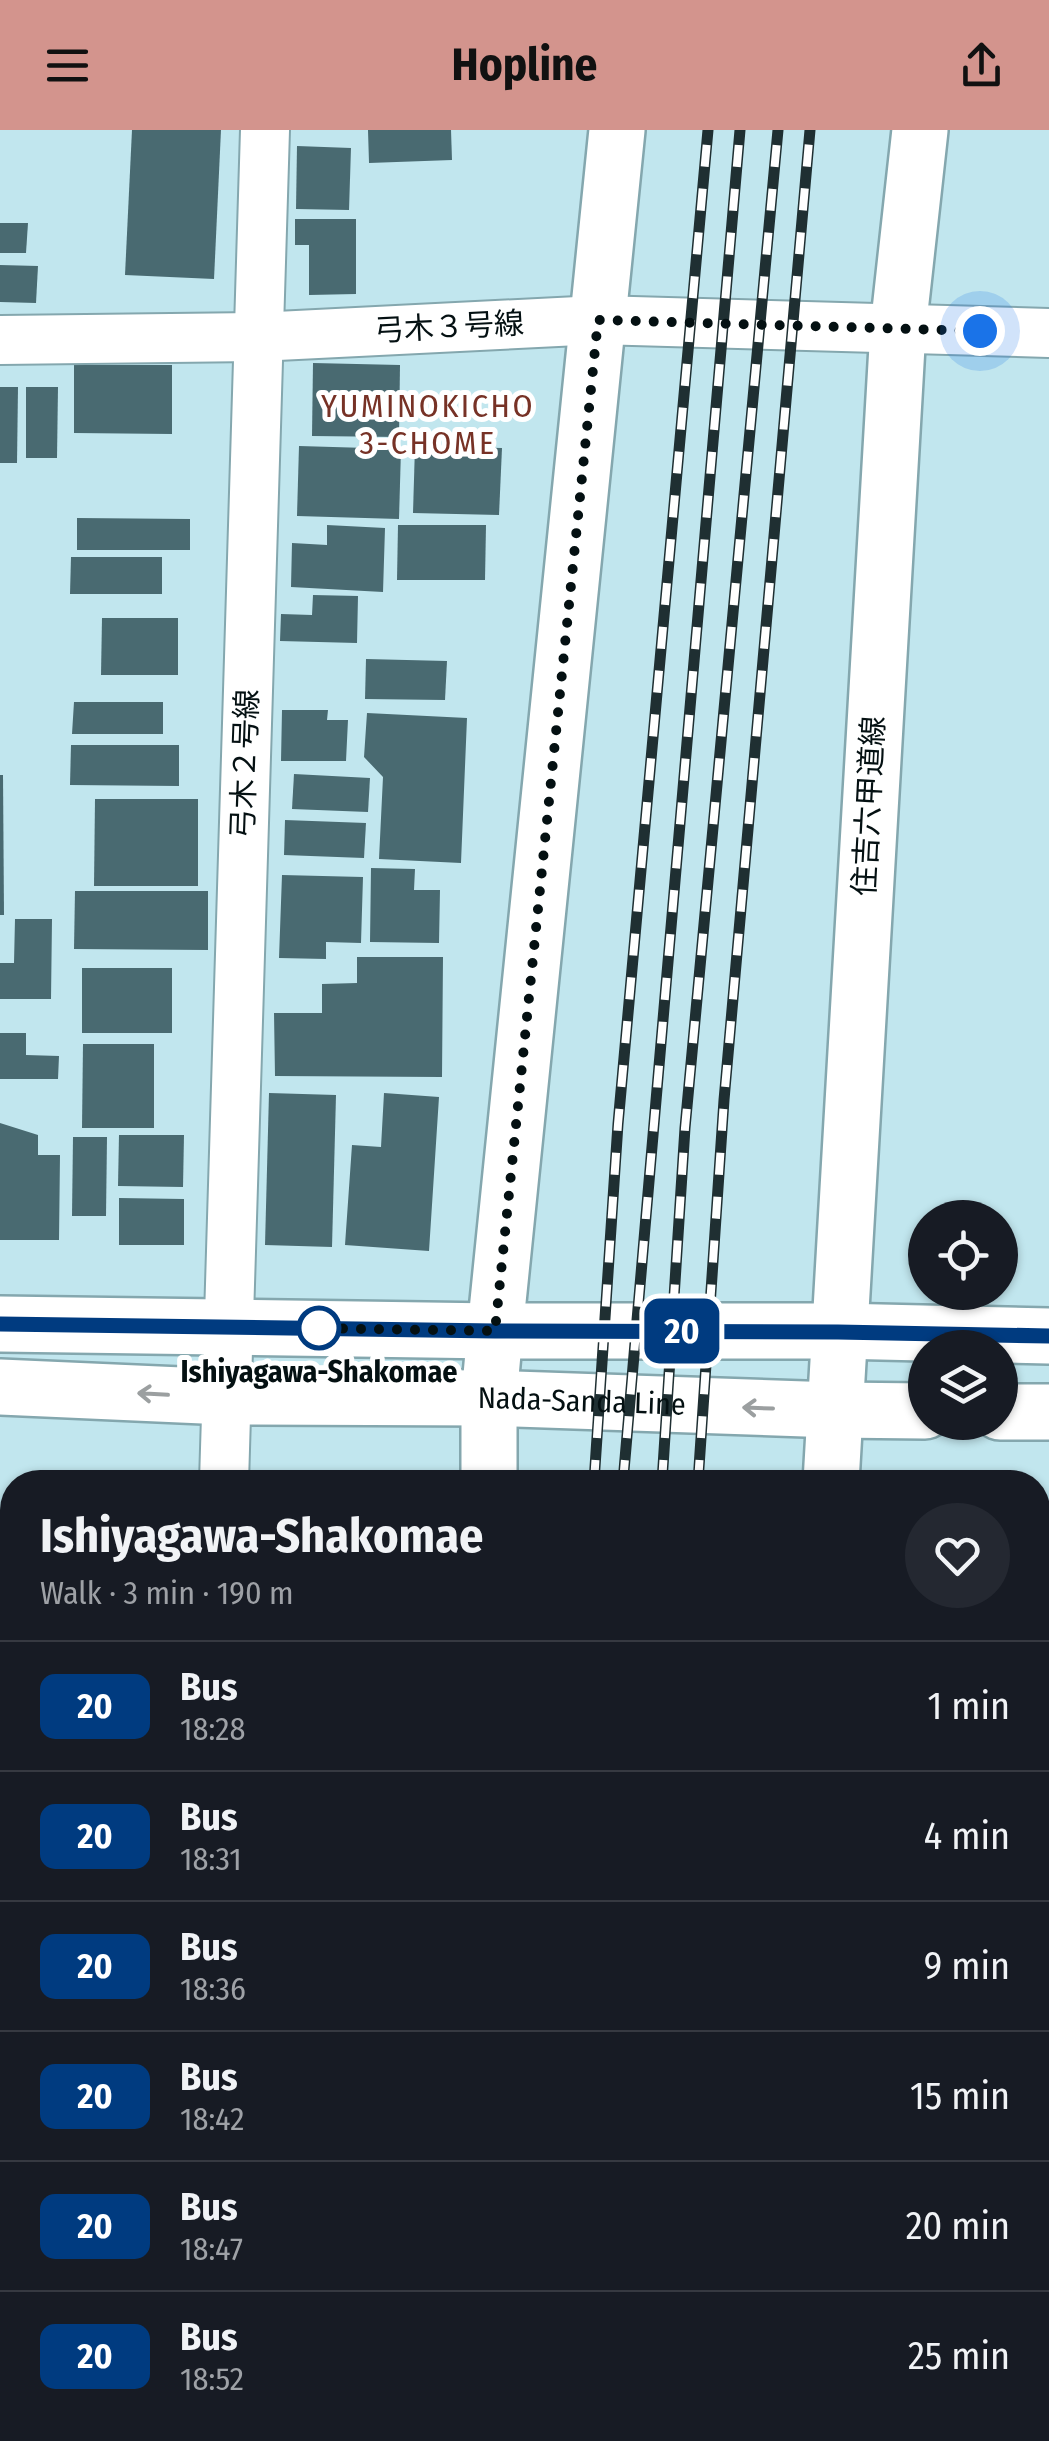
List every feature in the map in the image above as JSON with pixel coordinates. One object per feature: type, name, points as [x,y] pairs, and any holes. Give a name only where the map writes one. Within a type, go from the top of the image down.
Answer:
[{"type":"street","name":"弓木２号線","points":[[224,1470],[265,130]]},
{"type":"street","points":[[489,1470],[495,1331],[616,130]]},
{"type":"street","name":"住吉六甲道線","points":[[831,1470],[898,330],[920,130]]},
{"type":"street","name":"弓木３号線","points":[[0,340],[257,337],[598,320],[1049,332]]},
{"type":"street","points":[[0,1324],[1049,1336]]},
{"type":"street","name":"Nada-Sanda Line","points":[[0,1387],[226,1397],[490,1398],[908,1411]]},
{"type":"street","points":[[1018,1412],[1049,1412]]},
{"type":"building","points":[[132,130],[221,130],[214,279],[125,275]]},
{"type":"building","points":[[368,130],[451,130],[452,160],[369,163]]},
{"type":"building","points":[[297,146],[351,148],[349,210],[296,209]]},
{"type":"building","points":[[295,219],[356,219],[356,294],[309,295],[309,245],[295,245]]},
{"type":"building","points":[[0,223],[28,223],[26,253],[0,253]]},
{"type":"building","points":[[0,265],[38,266],[36,303],[0,302]]},
{"type":"building","points":[[313,363],[400,365],[399,437],[312,436]]},
{"type":"building","points":[[74,365],[172,365],[172,434],[74,433]]},
{"type":"building","points":[[0,387],[18,387],[17,463],[0,463]]},
{"type":"building","points":[[26,387],[58,387],[57,458],[26,458]]},
{"type":"building","points":[[299,446],[401,449],[399,519],[297,516]]},
{"type":"building","points":[[415,446],[502,448],[499,515],[413,513]]},
{"type":"building","points":[[77,518],[190,519],[190,550],[77,550]]},
{"type":"building","points":[[327,525],[385,528],[383,592],[291,587],[292,543],[327,545]]},
{"type":"building","points":[[398,525],[486,525],[485,580],[397,580]]},
{"type":"building","points":[[71,557],[162,557],[162,594],[70,594]]},
{"type":"building","points":[[313,595],[358,596],[357,643],[280,641],[281,614],[312,615]]},
{"type":"building","points":[[102,618],[178,618],[178,675],[101,675]]},
{"type":"building","points":[[366,659],[447,661],[445,700],[365,699]]},
{"type":"building","points":[[74,702],[163,702],[163,734],[72,734]]},
{"type":"building","points":[[282,710],[328,710],[327,720],[348,720],[346,761],[281,761]]},
{"type":"building","points":[[367,713],[467,718],[461,863],[379,859],[383,777],[364,757]]},
{"type":"building","points":[[71,745],[179,745],[179,786],[70,785]]},
{"type":"building","points":[[294,774],[370,778],[368,812],[292,809]]},
{"type":"building","points":[[3,775],[4,915],[0,915]]},
{"type":"building","points":[[95,799],[198,799],[198,886],[94,886]]},
{"type":"building","points":[[285,820],[366,823],[364,858],[284,855]]},
{"type":"building","points":[[371,868],[415,869],[414,890],[440,890],[439,943],[370,942]]},
{"type":"building","points":[[282,875],[363,877],[361,943],[326,942],[326,959],[279,958]]},
{"type":"building","points":[[75,891],[208,891],[208,950],[74,949]]},
{"type":"building","points":[[15,919],[52,919],[51,999],[0,999],[0,963],[14,963]]},
{"type":"building","points":[[357,957],[443,957],[442,1077],[275,1076],[274,1013],[322,1013],[322,984],[357,983]]},
{"type":"building","points":[[82,968],[172,968],[172,1033],[82,1033]]},
{"type":"building","points":[[0,1033],[26,1033],[26,1055],[59,1056],[58,1079],[0,1079]]},
{"type":"building","points":[[83,1044],[154,1044],[154,1128],[82,1128]]},
{"type":"building","points":[[269,1093],[336,1095],[332,1247],[265,1245]]},
{"type":"building","points":[[384,1093],[439,1097],[429,1251],[345,1245],[352,1145],[381,1147]]},
{"type":"building","points":[[0,1123],[38,1135],[38,1155],[60,1155],[59,1240],[0,1240]]},
{"type":"building","points":[[119,1135],[184,1135],[183,1187],[118,1186]]},
{"type":"building","points":[[73,1137],[107,1137],[106,1216],[72,1216]]},
{"type":"building","points":[[119,1198],[184,1199],[184,1245],[119,1245]]},
{"type":"railway","points":[[595,1470],[618,1124],[708,130]]},
{"type":"railway","points":[[624,1470],[740,130]]},
{"type":"railway","points":[[663,1470],[685,1128],[778,130]]},
{"type":"railway","points":[[699,1470],[724,1100],[810,130]]},
{"type":"bus line","name":"20","points":[[0,1324],[1049,1336]]},
{"type":"place","name":"Ishiyagawa-Shakomae","points":[[319,1328]]},
{"type":"district","name":"YUMINOKICHO 3-CHOME","points":[[428,424]]},
{"type":"route","points":[[319,1328],[304,1328],[495,1331],[598,320],[980,331]]}]
